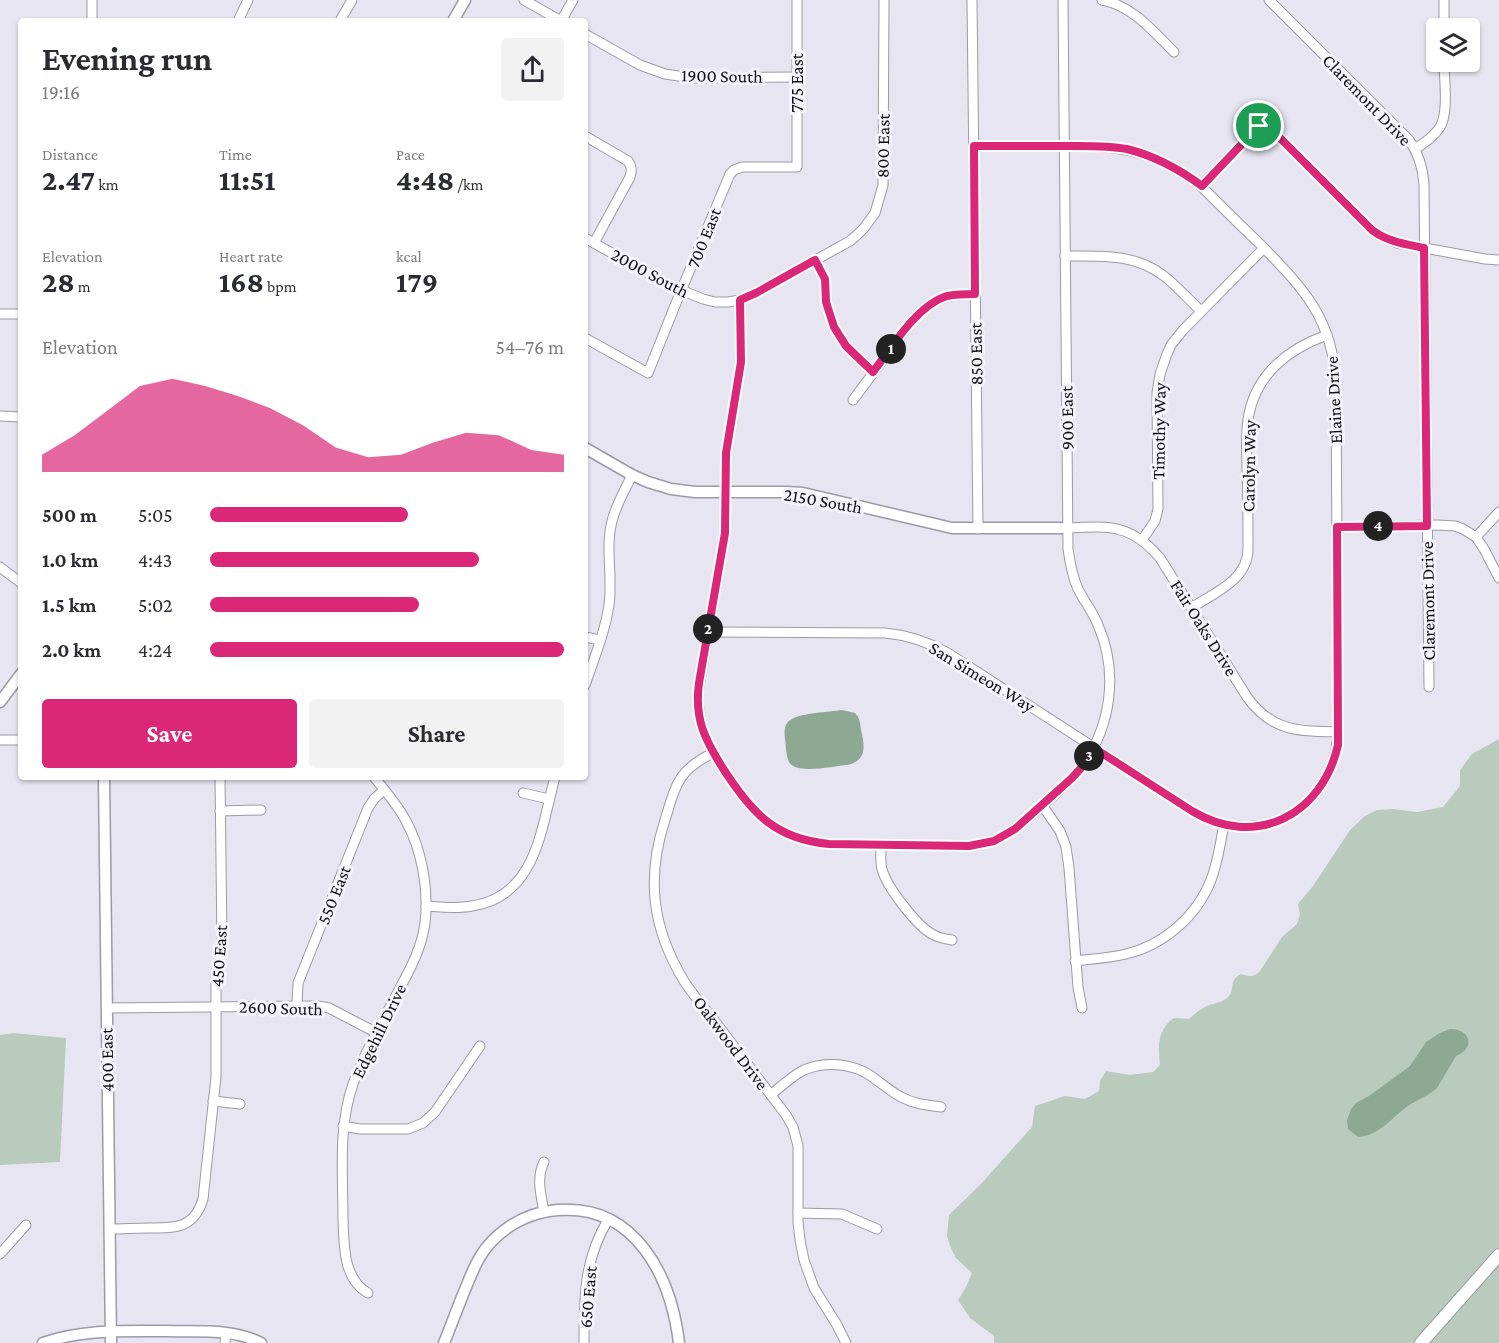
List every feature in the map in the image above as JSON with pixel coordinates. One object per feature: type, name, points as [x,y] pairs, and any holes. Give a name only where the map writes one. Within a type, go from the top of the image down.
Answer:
[{"type":"main road","points":[[1421,1343],[1499,1255]]},
{"type":"street","points":[[92,0],[92,18]]},
{"type":"street","points":[[239,18],[248,0]]},
{"type":"street","points":[[342,18],[352,0]]},
{"type":"street","points":[[455,18],[465,0]]},
{"type":"street","points":[[524,0],[556,18]]},
{"type":"street","points":[[563,18],[573,0]]},
{"type":"street","name":"775 East","points":[[734,170],[742,167],[796,167],[797,0]]},
{"type":"street","name":"800 East","points":[[815,260],[857,235],[875,213],[881,195],[884,169],[884,0]]},
{"type":"street","name":"850 East","points":[[972,0],[978,529]]},
{"type":"street","name":"900 East","points":[[740,300],[741,362],[726,453],[725,533],[698,693],[701,727],[713,753],[745,801],[760,817],[778,829],[818,843],[969,846],[986,843],[1008,834],[1077,773],[1094,748],[1106,716],[1110,695],[1109,663],[1105,643],[1075,580],[1068,549],[1063,0]]},
{"type":"street","points":[[1102,0],[1131,11],[1174,52]]},
{"type":"street","name":"Claremont Drive","points":[[1269,0],[1402,133],[1419,157],[1423,176],[1429,687]]},
{"type":"street","points":[[1444,0],[1444,18]]},
{"type":"street","name":"1900 South","points":[[588,36],[640,65],[665,74],[692,78],[797,77]]},
{"type":"street","points":[[1415,149],[1435,133],[1443,120],[1444,72]]},
{"type":"street","points":[[1202,186],[1259,126],[1263,126],[1273,131],[1379,235],[1397,243],[1499,260]]},
{"type":"street","points":[[588,138],[623,157],[631,165],[632,171],[594,243]]},
{"type":"street","name":"Elaine Drive","points":[[974,146],[1114,147],[1140,153],[1166,163],[1202,186],[1293,278],[1307,295],[1327,335],[1335,371],[1338,745],[1330,771],[1318,792],[1304,805],[1287,816],[1262,825],[1250,827],[1224,825]]},
{"type":"street","name":"700 East","points":[[588,340],[648,373],[728,179],[734,170]]},
{"type":"street","name":"2000 South","points":[[588,240],[681,291],[715,302],[740,300],[815,260]]},
{"type":"street","name":"Timothy Way","points":[[1142,540],[1155,521],[1158,509],[1157,393],[1160,374],[1171,345],[1201,311],[1264,248]]},
{"type":"street","points":[[1065,255],[1119,256],[1143,263],[1165,277],[1201,311]]},
{"type":"street","points":[[815,260],[825,279],[826,302],[834,327],[846,346],[873,372]]},
{"type":"street","points":[[853,400],[914,318],[941,298],[975,294]]},
{"type":"street","points":[[0,314],[18,314]]},
{"type":"street","name":"Carolyn Way","points":[[1191,608],[1238,577],[1247,561],[1247,424],[1256,392],[1278,362],[1311,340],[1327,335]]},
{"type":"street","points":[[0,416],[18,417]]},
{"type":"street","name":"2150 South","points":[[588,450],[632,475],[671,489],[803,493],[941,526],[978,529],[1068,528]]},
{"type":"street","points":[[588,676],[605,625],[610,595],[612,521],[632,475]]},
{"type":"street","points":[[1476,537],[1499,512]]},
{"type":"street","points":[[1337,527],[1455,526],[1476,537],[1499,578]]},
{"type":"street","name":"Fair Oaks Drive","points":[[1068,528],[1111,527],[1133,534],[1142,540],[1160,558],[1247,697],[1262,715],[1272,722],[1293,730],[1338,732]]},
{"type":"street","points":[[0,567],[18,581]]},
{"type":"street","name":"San Simeon Way","points":[[708,632],[885,633],[914,638],[948,653],[1192,811],[1207,820],[1224,825]]},
{"type":"street","points":[[588,638],[600,640]]},
{"type":"street","points":[[0,702],[18,679]]},
{"type":"street","points":[[0,740],[18,740]]},
{"type":"street","name":"Oakwood Drive","points":[[713,753],[690,767],[680,778],[673,794],[655,855],[656,909],[663,938],[681,976],[793,1127],[799,1157],[798,1231],[801,1250],[810,1279],[846,1343]]},
{"type":"street","name":"400 East","points":[[104,780],[111,1337]]},
{"type":"street","name":"450 East","points":[[110,1229],[176,1227],[186,1224],[197,1214],[203,1199],[216,1065],[216,974],[222,938],[220,780]]},
{"type":"street","name":"Edgehill Drive","points":[[368,1293],[355,1283],[345,1254],[343,1126],[352,1085],[362,1061],[418,951],[424,931],[426,906],[424,878],[415,842],[406,821],[376,780]]},
{"type":"street","points":[[426,906],[458,908],[481,904],[501,895],[513,886],[534,856],[554,780]]},
{"type":"street","name":"550 East","points":[[297,1006],[298,983],[364,819],[371,803],[384,790]]},
{"type":"street","points":[[523,793],[549,799]]},
{"type":"street","points":[[1042,806],[1060,831],[1066,847],[1075,961],[1082,1008]]},
{"type":"street","points":[[220,811],[261,810]]},
{"type":"street","points":[[1075,961],[1113,957],[1139,951],[1161,940],[1180,926],[1195,909],[1210,882],[1224,825]]},
{"type":"street","points":[[881,845],[882,869],[893,892],[925,929],[934,935],[952,940]]},
{"type":"street","name":"2600 South","points":[[107,1008],[318,1006],[329,1008],[377,1033]]},
{"type":"street","points":[[343,1126],[360,1129],[408,1128],[423,1123],[435,1112],[480,1046]]},
{"type":"street","points":[[771,1095],[804,1071],[820,1065],[839,1065],[865,1072],[894,1093],[910,1101],[921,1105],[941,1107]]},
{"type":"street","points":[[213,1101],[240,1104]]},
{"type":"street","points":[[544,1162],[539,1181],[544,1212]]},
{"type":"street","points":[[444,1343],[474,1267],[483,1251],[508,1227],[524,1219],[544,1212],[576,1210],[595,1214],[618,1225],[632,1235],[645,1249],[657,1267],[671,1298],[679,1343]]},
{"type":"street","points":[[798,1213],[842,1214],[878,1229]]},
{"type":"street","name":"650 East","points":[[584,1343],[587,1275],[597,1241],[608,1220]]},
{"type":"street","points":[[0,1254],[26,1226]]},
{"type":"street","points":[[43,1343],[68,1336],[226,1338],[240,1335],[261,1343]]},
{"type":"shaded area","points":[[842,710],[855,713],[860,721],[864,747],[858,760],[847,765],[816,769],[793,766],[789,762],[786,751],[785,728],[787,723],[802,715]]},
{"type":"shaded area","points":[[1499,739],[1499,1343],[994,1343],[994,1336],[970,1318],[958,1300],[972,1273],[956,1258],[950,1246],[947,1236],[949,1215],[980,1185],[1032,1127],[1035,1106],[1065,1096],[1085,1099],[1099,1091],[1100,1081],[1106,1071],[1130,1075],[1153,1072],[1160,1065],[1160,1039],[1168,1022],[1174,1018],[1189,1019],[1209,1005],[1227,998],[1237,977],[1241,974],[1254,975],[1260,971],[1282,937],[1297,924],[1300,914],[1298,904],[1313,886],[1350,830],[1365,816],[1377,810],[1417,812],[1443,807],[1460,786],[1460,770],[1472,754]]},
{"type":"shaded area","points":[[1450,1029],[1463,1032],[1467,1036],[1468,1044],[1462,1053],[1456,1056],[1437,1088],[1408,1106],[1372,1134],[1358,1137],[1348,1129],[1347,1120],[1356,1103],[1410,1066],[1426,1042]]},
{"type":"shaded area","points":[[13,1033],[66,1038],[60,1162],[0,1165],[0,1035]]},
{"type":"route","points":[[1259,126],[1273,131],[1372,230],[1388,240],[1424,248],[1427,526],[1337,527],[1338,745],[1330,771],[1318,792],[1299,809],[1275,822],[1250,827],[1224,825],[1207,820],[1094,748],[1077,773],[1042,806],[1008,834],[978,845],[818,843],[778,829],[760,817],[745,801],[713,753],[701,727],[698,704],[699,683],[725,533],[726,453],[741,362],[740,300],[815,260],[825,279],[826,302],[834,327],[846,346],[873,372],[914,318],[929,305],[941,298],[975,294],[974,146],[1101,146],[1127,149],[1166,163],[1202,186],[1259,126]]}]
